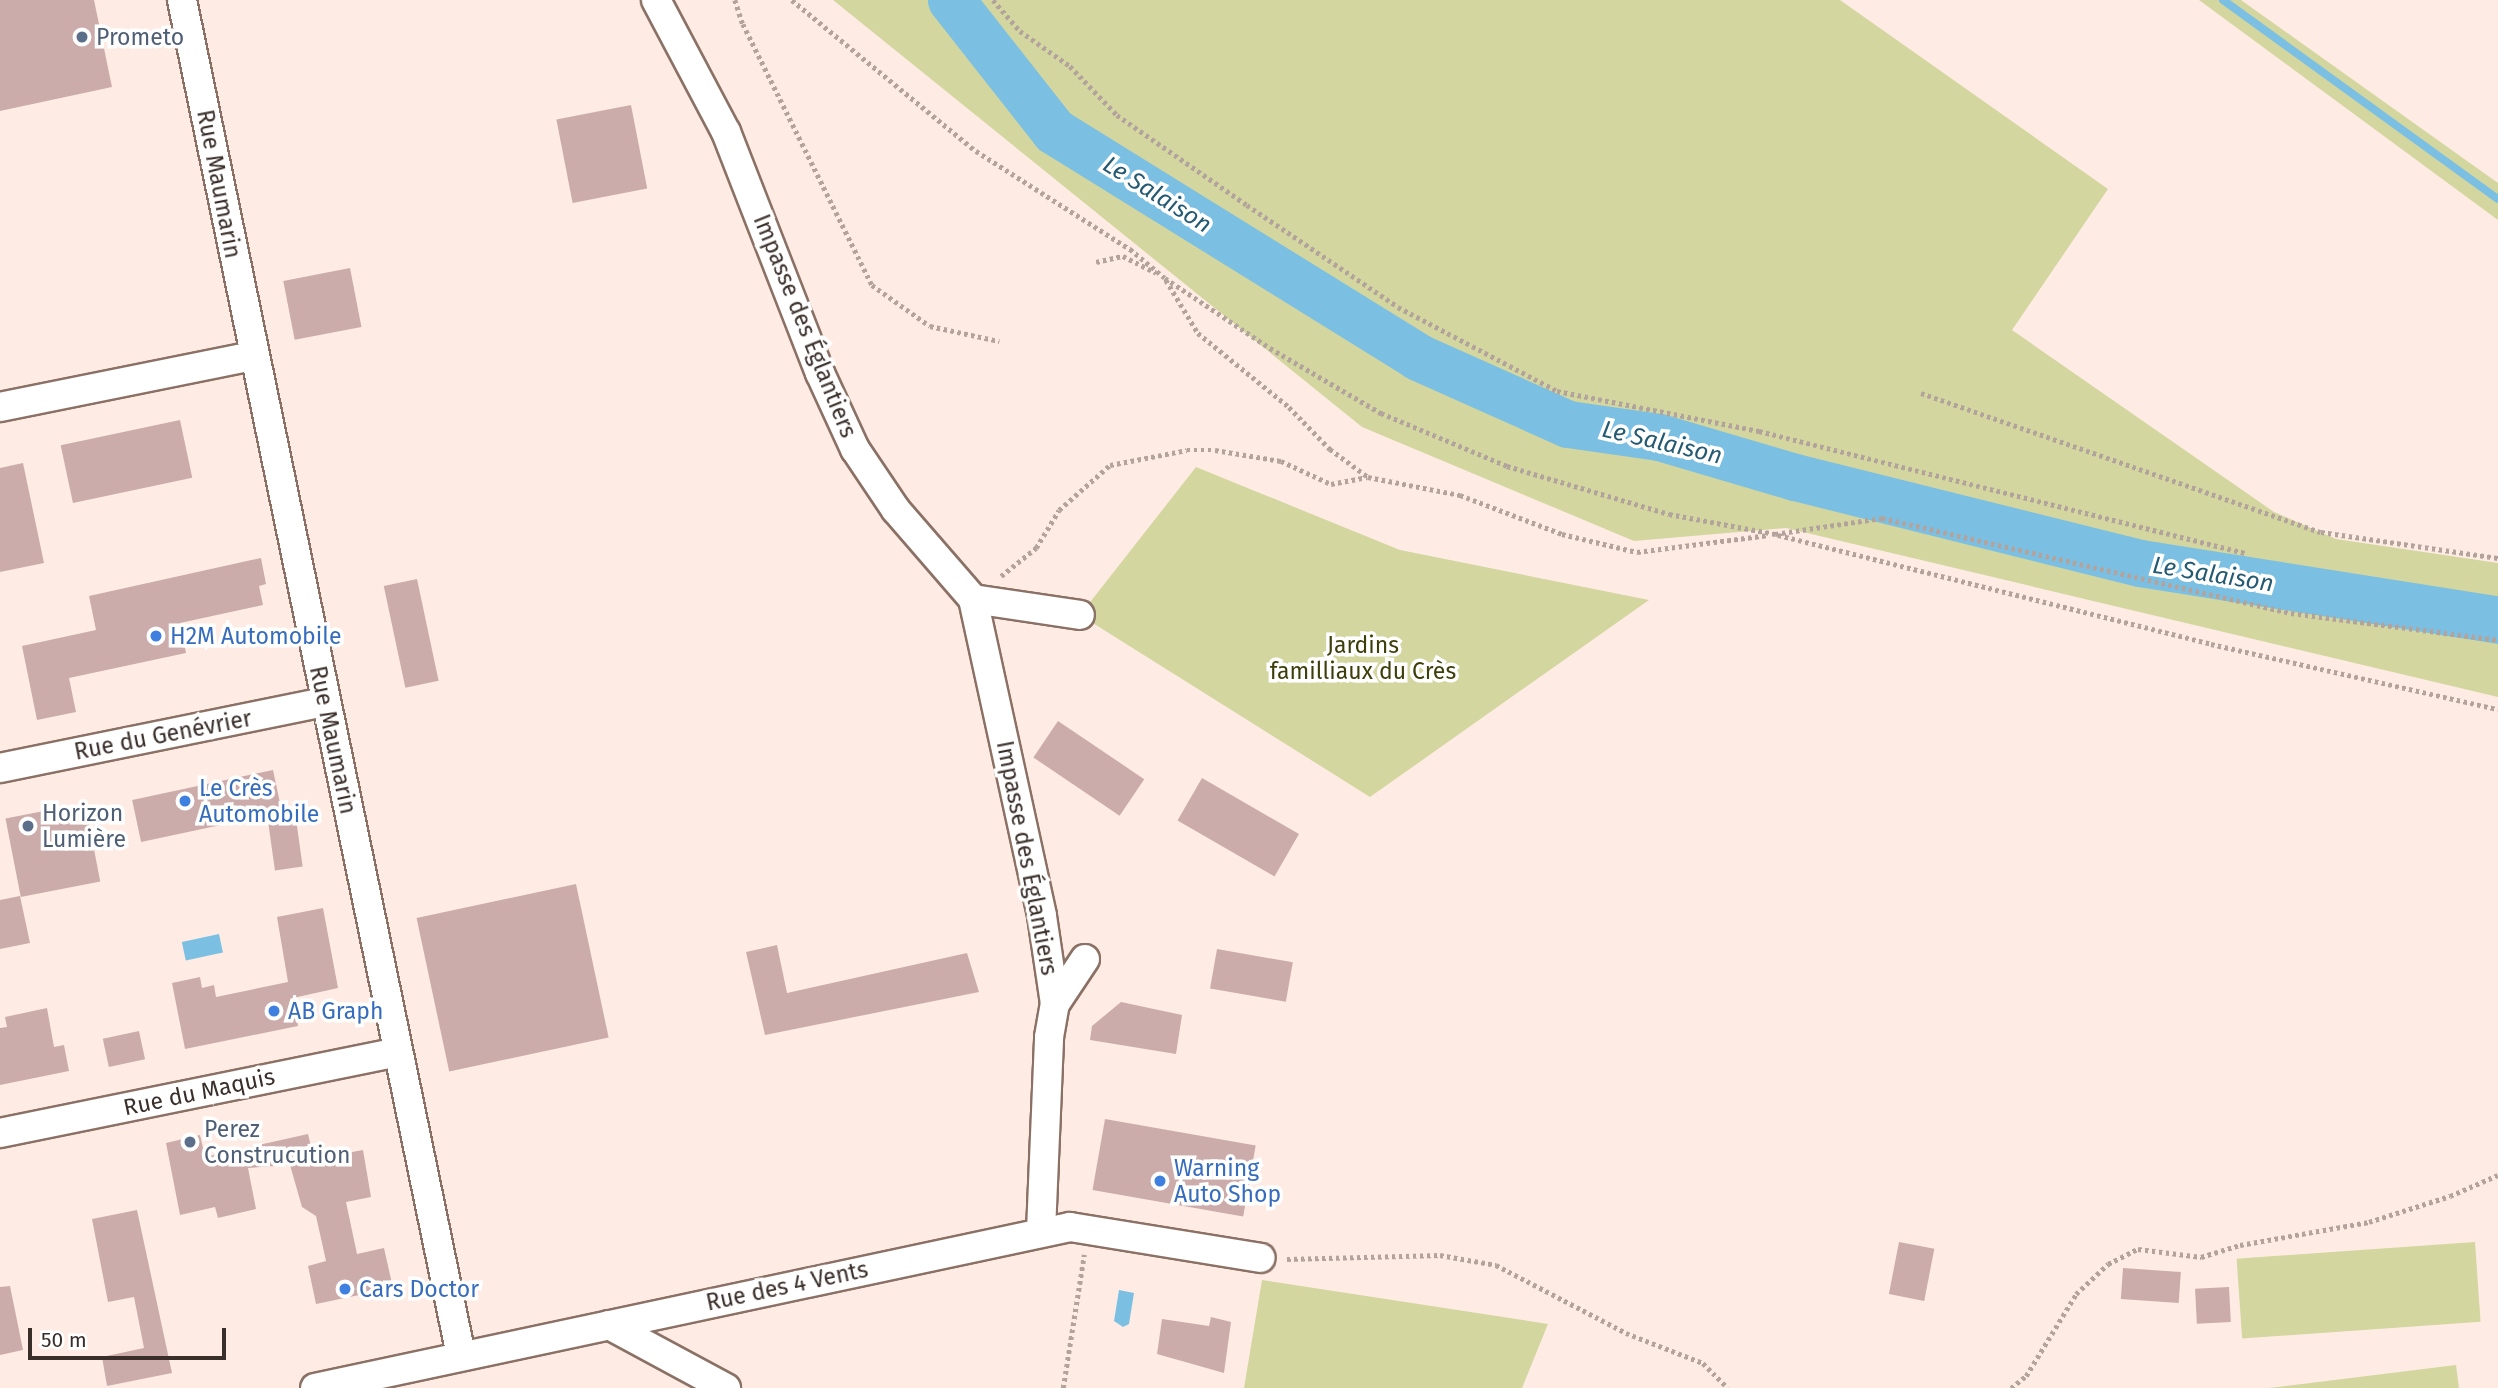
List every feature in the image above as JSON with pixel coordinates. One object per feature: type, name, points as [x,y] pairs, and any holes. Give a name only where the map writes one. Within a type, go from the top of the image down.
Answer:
[{"type":"street","name":"Rue Maumarin","points":[[182,0],[461,1356]]},
{"type":"street","name":"Impasse des Églantiers","points":[[656,0],[726,132],[820,373],[855,449],[896,510],[972,599],[1042,916],[1055,1004],[1049,1037],[1041,1231]]},
{"type":"street","points":[[0,407],[254,356]]},
{"type":"street","points":[[972,599],[1080,615]]},
{"type":"street","name":"Rue du Genévrier","points":[[0,768],[326,702]]},
{"type":"street","name":"Impasse des Églantiers","points":[[1055,1004],[1085,958]]},
{"type":"street","name":"Rue du Maquis","points":[[0,1133],[397,1052]]},
{"type":"street","name":"Rue des 4 Vents","points":[[330,1386],[1041,1231],[1070,1227],[1261,1258]]},
{"type":"street","points":[[609,1325],[726,1388]]},
{"type":"path","points":[[735,0],[748,36],[872,285],[930,326],[999,341]]},
{"type":"path","points":[[792,0],[976,151],[1130,249],[1165,278],[1198,333],[1289,407],[1330,449],[1368,477]]},
{"type":"path","points":[[993,0],[1020,31],[1070,66],[1117,115],[1247,205],[1398,307],[1558,391],[1747,428],[2245,553]]},
{"type":"path","points":[[1096,262],[1123,256],[1165,278],[1381,413],[1507,466],[1669,514],[1776,534],[2211,644],[2498,709]]},
{"type":"path","points":[[1921,393],[2321,532],[2498,558]]},
{"type":"path","points":[[972,599],[1036,548],[1059,510],[1110,465],[1187,450],[1215,450],[1281,461],[1331,484],[1368,477],[1460,495],[1562,534],[1636,552],[1882,519],[2291,613],[2498,640]]},
{"type":"path","points":[[2011,1388],[2026,1376],[2076,1294],[2108,1264],[2138,1249],[2201,1257],[2240,1245],[2369,1222],[2450,1196],[2498,1175]]},
{"type":"path","points":[[1063,1388],[1088,1230]]},
{"type":"path","points":[[1261,1258],[1440,1255],[1496,1265],[1626,1333],[1703,1363],[1728,1388]]},
{"type":"green space","points":[[833,0],[1840,0],[2108,189],[2012,330],[2274,512],[2336,539],[2498,563],[2498,697],[1786,528],[1634,541],[1362,427]]},
{"type":"green space","points":[[2199,0],[2241,0],[2498,183],[2498,220]]},
{"type":"green space","name":"Jardins familliaux du Crès","points":[[1196,467],[1400,550],[1649,600],[1370,797],[1080,615]]},
{"type":"green space","points":[[2475,1242],[2481,1322],[2242,1338],[2237,1259]]},
{"type":"green space","points":[[1262,1280],[1548,1324],[1522,1388],[1244,1388]]},
{"type":"green space","points":[[2456,1365],[2459,1388],[2269,1388]]},
{"type":"water","points":[[219,934],[223,953],[186,960],[182,942]]},
{"type":"water","points":[[1119,1290],[1134,1293],[1129,1324],[1123,1327],[1114,1321]]},
{"type":"building","points":[[0,0],[94,0],[112,87],[0,111]]},
{"type":"building","points":[[631,105],[647,188],[573,203],[556,120]]},
{"type":"building","points":[[350,268],[361,327],[295,340],[283,281]]},
{"type":"building","points":[[180,420],[192,478],[73,503],[61,445]]},
{"type":"building","points":[[23,463],[44,563],[0,572],[0,468]]},
{"type":"building","points":[[261,558],[266,584],[259,586],[263,605],[180,623],[186,653],[69,678],[76,712],[37,720],[22,646],[96,630],[89,596]]},
{"type":"building","points":[[417,579],[439,681],[405,688],[384,586]]},
{"type":"building","points":[[1058,721],[1144,779],[1120,816],[1033,757]]},
{"type":"building","points":[[273,770],[282,812],[141,842],[132,800]]},
{"type":"building","points":[[1202,778],[1299,834],[1274,876],[1178,820]]},
{"type":"building","points":[[85,803],[100,882],[21,897],[5,818]]},
{"type":"building","points":[[296,819],[303,867],[275,870],[268,823]]},
{"type":"building","points":[[576,884],[609,1038],[449,1071],[417,918]]},
{"type":"building","points":[[20,896],[30,943],[0,949],[0,900]]},
{"type":"building","points":[[323,908],[338,988],[293,998],[298,1026],[185,1049],[172,983],[200,977],[202,988],[214,985],[216,997],[288,982],[277,917]]},
{"type":"building","points":[[777,945],[787,993],[967,953],[979,992],[765,1035],[746,952]]},
{"type":"building","points":[[1217,949],[1293,962],[1286,1002],[1210,988]]},
{"type":"building","points":[[1121,1002],[1182,1015],[1176,1054],[1090,1040],[1092,1026]]},
{"type":"building","points":[[47,1008],[54,1047],[64,1045],[69,1071],[0,1085],[0,1028],[7,1027],[5,1017]]},
{"type":"building","points":[[139,1031],[145,1059],[109,1067],[103,1039]]},
{"type":"building","points":[[1105,1119],[1256,1146],[1243,1216],[1092,1190]]},
{"type":"building","points":[[308,1134],[314,1159],[363,1150],[371,1197],[346,1202],[357,1254],[384,1248],[393,1288],[316,1304],[308,1266],[326,1261],[316,1216],[302,1207],[290,1165],[248,1168],[256,1209],[218,1218],[215,1207],[180,1215],[166,1143],[200,1135],[205,1157]]},
{"type":"building","points":[[137,1210],[172,1373],[107,1386],[102,1357],[144,1348],[134,1297],[108,1302],[92,1219]]},
{"type":"building","points":[[1899,1242],[1934,1249],[1924,1301],[1889,1294]]},
{"type":"building","points":[[2123,1268],[2181,1272],[2179,1303],[2121,1299]]},
{"type":"building","points":[[10,1286],[23,1350],[0,1355],[0,1287]]},
{"type":"building","points":[[2229,1287],[2231,1322],[2197,1324],[2195,1289]]},
{"type":"building","points":[[1211,1317],[1231,1322],[1224,1373],[1157,1354],[1162,1319],[1209,1326]]},
{"type":"waterway","name":"Le Salaison","points":[[951,0],[1054,131],[1418,357],[1568,424],[1659,437],[1795,477],[2140,563],[2498,620]]},
{"type":"waterway","points":[[2223,0],[2498,199]]},
{"type":"place","name":"Prometo","points":[[82,37]]},
{"type":"place","name":"H2M Automobile","points":[[156,636]]},
{"type":"place","name":"Le Crès Automobile","points":[[185,801]]},
{"type":"place","name":"Horizon Lumière","points":[[28,826]]},
{"type":"place","name":"AB Graph","points":[[274,1011]]},
{"type":"place","name":"Perez Construcution","points":[[190,1142]]},
{"type":"place","name":"Warning Auto Shop","points":[[1160,1181]]},
{"type":"place","name":"Cars Doctor","points":[[345,1289]]}]
